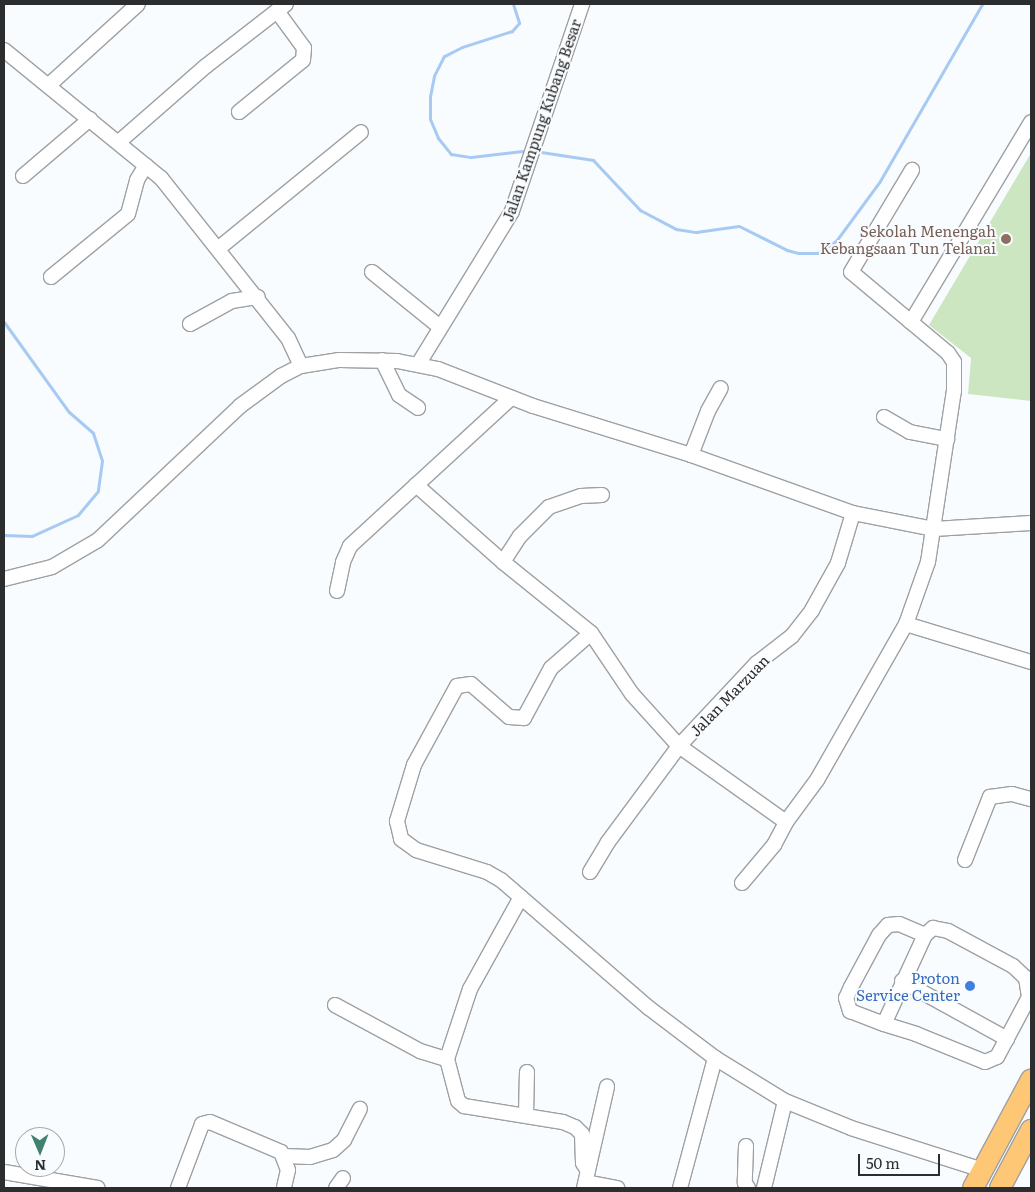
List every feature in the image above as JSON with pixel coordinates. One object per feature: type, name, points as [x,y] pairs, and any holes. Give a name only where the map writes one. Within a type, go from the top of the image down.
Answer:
[{"type":"highway","points":[[973,1188],[1031,1080]]},
{"type":"highway","points":[[1000,1188],[1031,1130]]},
{"type":"street","points":[[49,85],[138,4]]},
{"type":"street","name":"Jalan Kampung Kubang Besar","points":[[419,363],[440,327],[501,234],[512,211],[582,4]]},
{"type":"street","points":[[120,142],[206,66],[281,7],[304,48],[303,60],[239,112]]},
{"type":"street","points":[[4,50],[120,142],[161,178],[258,297],[288,338],[302,366]]},
{"type":"street","points":[[23,176],[90,120]]},
{"type":"street","points":[[911,322],[1031,122]]},
{"type":"street","points":[[219,248],[361,132]]},
{"type":"street","points":[[51,277],[128,214],[137,180],[146,165]]},
{"type":"street","points":[[742,883],[774,845],[786,822],[817,780],[906,624],[923,582],[934,529],[947,439],[954,362],[948,353],[851,272],[912,170]]},
{"type":"street","points":[[372,272],[440,327]]},
{"type":"street","points":[[190,324],[232,301],[258,297]]},
{"type":"street","points":[[4,579],[39,572],[88,547],[240,406],[280,376],[302,366],[340,360],[382,360],[419,363],[467,378],[511,398],[691,455],[853,513],[934,529],[1031,522]]},
{"type":"street","points":[[382,360],[399,395],[418,408]]},
{"type":"street","points":[[691,455],[708,411],[721,388]]},
{"type":"street","points":[[337,591],[342,562],[350,546],[511,398]]},
{"type":"street","points":[[884,417],[910,432],[947,439]]},
{"type":"street","points":[[416,485],[503,562],[591,633],[632,694],[679,746],[786,822]]},
{"type":"street","points":[[503,562],[527,529],[549,507],[581,496],[602,495]]},
{"type":"street","name":"Jalan Marzuan","points":[[590,872],[608,842],[679,746],[757,663],[792,636],[812,610],[838,563],[853,513]]},
{"type":"street","points":[[906,624],[1031,662]]},
{"type":"street","points":[[591,633],[551,668],[524,718],[509,717],[471,684],[458,686],[414,765],[399,812],[398,831],[409,846],[487,872],[521,897],[649,1008],[715,1058],[785,1101],[851,1128],[983,1170]]},
{"type":"street","points":[[965,860],[990,797],[1012,794],[1031,799]]},
{"type":"street","points":[[521,897],[470,988],[446,1059],[460,1103],[526,1115],[575,1127],[582,1134],[583,1163],[586,1180]]},
{"type":"street","points":[[884,1024],[902,981],[925,935],[933,928],[948,931],[1013,966],[1026,978],[1030,997],[997,1057],[985,1062],[884,1024],[847,1007],[851,987],[879,935],[888,925],[899,924],[925,935]]},
{"type":"street","points":[[902,981],[1007,1040]]},
{"type":"street","points":[[335,1004],[420,1051],[446,1059]]},
{"type":"street","points":[[680,1188],[715,1058]]},
{"type":"street","points":[[526,1115],[527,1072]]},
{"type":"street","points":[[586,1180],[607,1086]]},
{"type":"street","points":[[764,1188],[785,1101]]},
{"type":"street","points":[[178,1188],[202,1124],[219,1124],[284,1156],[310,1157],[334,1150],[344,1140],[360,1109]]},
{"type":"street","points":[[746,1146],[745,1183],[748,1188]]},
{"type":"street","points":[[284,1156],[288,1170],[284,1188]]},
{"type":"street","points":[[4,1174],[98,1188]]},
{"type":"street","points":[[586,1180],[617,1188]]},
{"type":"green space","name":"Sekolah Menengah Kebangsaan Tun Telanai","points":[[1031,153],[1031,401],[968,394],[971,358],[929,325]]},
{"type":"waterway","points":[[513,4],[519,23],[512,31],[462,47],[444,56],[434,76],[430,96],[430,119],[438,138],[451,154],[471,157],[523,151]]},
{"type":"waterway","points":[[541,152],[593,160],[640,210],[676,229],[696,232],[739,226],[787,250],[798,253],[818,253],[836,241],[880,181],[982,4]]},
{"type":"waterway","points":[[4,322],[69,412],[93,433],[102,461],[98,491],[78,515],[32,536],[4,535]]},
{"type":"place","name":"Sekolah Menengah Kebangsaan Tun Telanai","points":[[1006,239]]},
{"type":"place","name":"Proton Service Center","points":[[970,986]]}]
